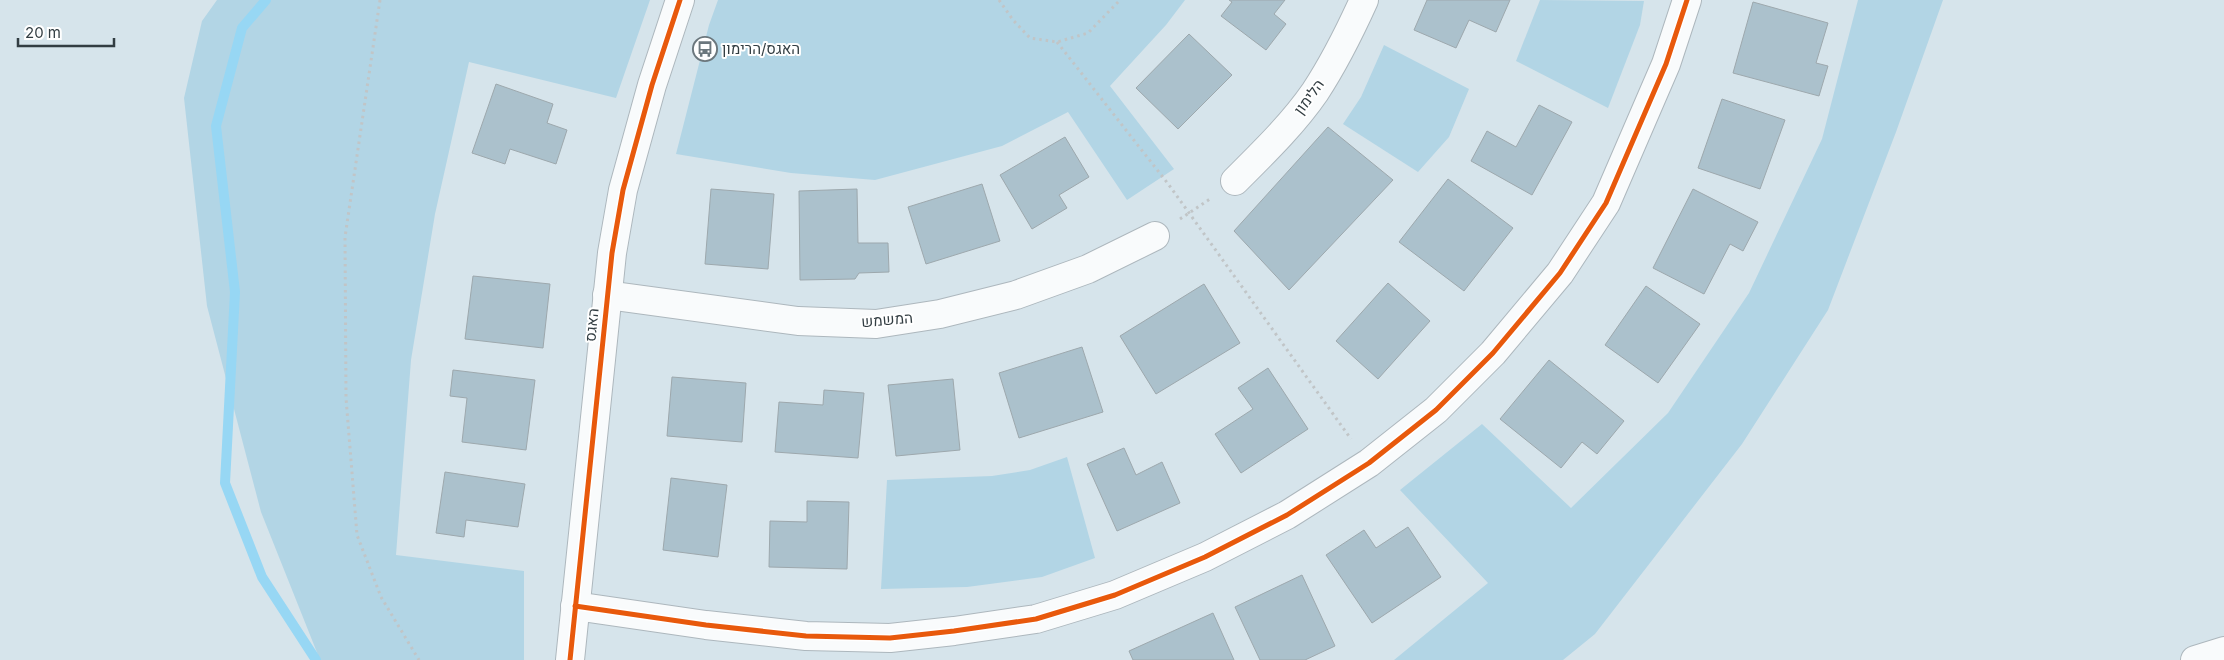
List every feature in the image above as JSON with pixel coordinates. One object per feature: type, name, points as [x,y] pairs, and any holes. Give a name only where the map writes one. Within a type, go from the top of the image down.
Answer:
[{"type":"street","name":"האגס","points":[[570,660],[612,253],[623,190],[652,85],[680,0]]},
{"type":"street","name":"הלימון","points":[[1235,181],[1267,150],[1314,92],[1351,28],[1364,0]]},
{"type":"street","points":[[575,606],[706,625],[806,636],[890,638],[1036,619],[1115,594],[1204,557],[1287,515],[1369,463],[1436,410],[1493,353],[1560,273],[1606,203],[1666,64],[1688,0]]},
{"type":"street","name":"המשמש","points":[[608,294],[798,321],[876,324],[940,314],[1016,295],[1088,269],[1154,236]]},
{"type":"street","points":[[2195,660],[2224,651]]},
{"type":"path","points":[[380,0],[346,237],[346,398],[357,535],[381,597],[419,660]]},
{"type":"path","points":[[999,0],[1013,20],[1030,38],[1057,42],[1088,33],[1120,0]]},
{"type":"path","points":[[1057,42],[1189,213],[1369,463]]},
{"type":"path","points":[[1154,236],[1235,181]]},
{"type":"shaded area","points":[[217,0],[650,0],[616,98],[469,62],[435,214],[411,360],[396,555],[524,571],[524,660],[320,660],[261,512],[207,306],[184,98],[202,21]]},
{"type":"shaded area","points":[[718,0],[1185,0],[1166,25],[1110,86],[1174,169],[1127,200],[1068,112],[1002,146],[875,180],[791,173],[676,154],[709,25]]},
{"type":"shaded area","points":[[1540,0],[1644,1],[1640,25],[1608,108],[1516,61]]},
{"type":"shaded area","points":[[1858,0],[1943,0],[1896,132],[1828,310],[1742,444],[1595,634],[1563,660],[1394,660],[1488,583],[1400,490],[1482,424],[1571,508],[1668,413],[1749,293],[1822,139]]},
{"type":"shaded area","points":[[1384,45],[1469,89],[1449,137],[1418,172],[1343,124],[1361,97]]},
{"type":"shaded area","points":[[1067,457],[1095,558],[1042,577],[967,587],[881,589],[887,480],[992,476],[1030,470]]},
{"type":"building","points":[[1229,0],[1285,0],[1274,14],[1286,24],[1266,50],[1221,16],[1232,2]]},
{"type":"building","points":[[1427,0],[1510,0],[1496,32],[1469,20],[1456,48],[1414,30]]},
{"type":"building","points":[[1753,2],[1828,23],[1816,63],[1828,66],[1819,96],[1733,73]]},
{"type":"building","points":[[1189,34],[1232,75],[1178,129],[1136,88]]},
{"type":"building","points":[[496,84],[553,104],[547,123],[567,130],[556,164],[510,149],[505,164],[472,153]]},
{"type":"building","points":[[1722,99],[1785,120],[1760,189],[1698,168]]},
{"type":"building","points":[[1539,105],[1572,122],[1532,195],[1471,161],[1487,131],[1516,147]]},
{"type":"building","points":[[1328,127],[1393,180],[1289,290],[1234,231]]},
{"type":"building","points":[[1065,137],[1089,177],[1059,195],[1067,208],[1032,229],[1000,175]]},
{"type":"building","points":[[1448,179],[1513,228],[1464,291],[1399,242]]},
{"type":"building","points":[[982,184],[1000,241],[926,264],[908,207]]},
{"type":"building","points":[[711,189],[774,194],[768,269],[705,264]]},
{"type":"building","points":[[857,189],[858,243],[888,243],[889,272],[859,273],[855,279],[800,280],[799,191]]},
{"type":"building","points":[[1693,189],[1758,222],[1743,251],[1730,244],[1704,294],[1653,268]]},
{"type":"building","points":[[473,276],[550,284],[543,348],[465,339]]},
{"type":"building","points":[[1388,283],[1430,321],[1378,379],[1336,341]]},
{"type":"building","points":[[1204,284],[1240,343],[1156,394],[1120,336]]},
{"type":"building","points":[[1646,286],[1700,324],[1658,383],[1605,345]]},
{"type":"building","points":[[1082,347],[1103,412],[1019,438],[999,373]]},
{"type":"building","points":[[1549,360],[1624,421],[1597,454],[1582,442],[1561,468],[1500,419]]},
{"type":"building","points":[[1268,368],[1308,429],[1241,473],[1215,434],[1253,409],[1238,388]]},
{"type":"building","points":[[453,370],[535,380],[526,450],[462,442],[467,398],[450,396]]},
{"type":"building","points":[[672,377],[746,383],[742,442],[667,436]]},
{"type":"building","points":[[953,379],[960,450],[896,456],[888,385]]},
{"type":"building","points":[[824,390],[864,393],[858,458],[775,452],[779,402],[823,405]]},
{"type":"building","points":[[1124,448],[1136,475],[1162,462],[1180,503],[1117,531],[1087,464]]},
{"type":"building","points":[[445,472],[525,484],[518,527],[466,520],[464,537],[436,533]]},
{"type":"building","points":[[671,478],[727,485],[718,557],[663,550]]},
{"type":"building","points":[[807,501],[849,502],[847,569],[769,567],[770,521],[807,522]]},
{"type":"building","points":[[1408,527],[1441,577],[1372,623],[1326,555],[1364,530],[1376,548]]},
{"type":"building","points":[[1302,575],[1335,646],[1305,660],[1260,660],[1235,607]]},
{"type":"building","points":[[1213,613],[1234,660],[1133,660],[1129,651]]},
{"type":"waterway","points":[[266,0],[242,28],[216,126],[235,292],[225,483],[262,577],[316,660]]},
{"type":"cycle path","points":[[570,660],[612,253],[623,190],[652,85],[680,0]]},
{"type":"cycle path","points":[[575,606],[706,625],[806,636],[890,638],[954,631],[1036,619],[1115,595],[1205,557],[1287,515],[1369,463],[1436,410],[1493,353],[1560,273],[1606,203],[1666,64],[1687,0]]},
{"type":"place","name":"האגס/הרימון","points":[[705,49]]}]
